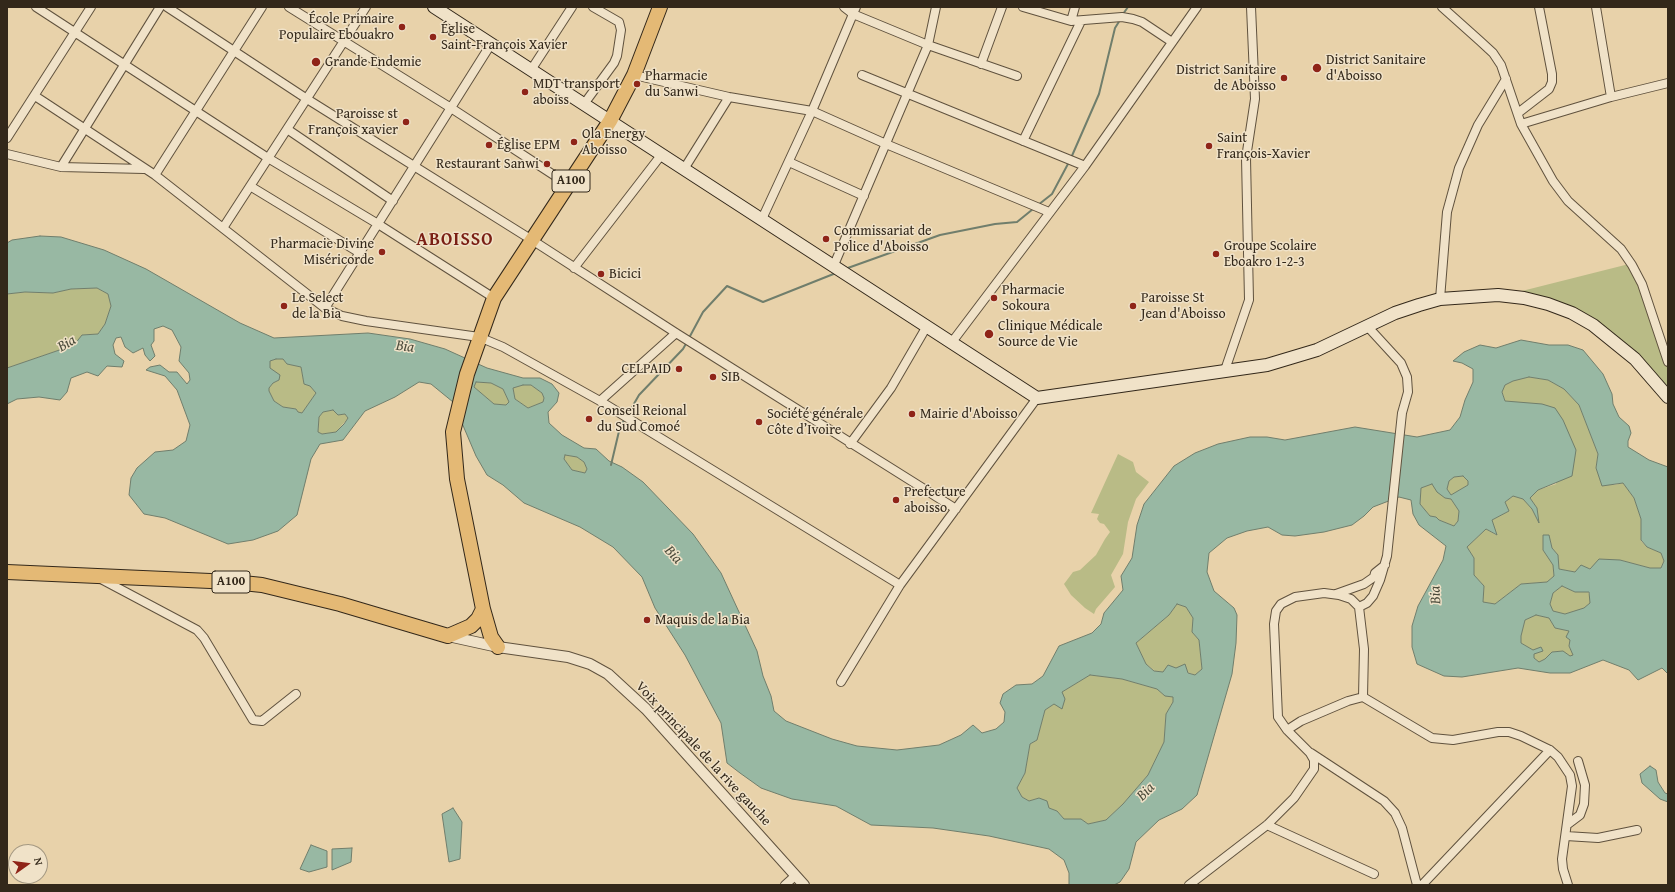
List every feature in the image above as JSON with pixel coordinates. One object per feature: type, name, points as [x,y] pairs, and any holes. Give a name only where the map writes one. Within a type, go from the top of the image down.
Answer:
[{"type":"highway","name":"A100","points":[[482,609],[457,479],[454,432],[461,394],[477,343],[494,298],[610,121],[634,75],[660,7]]},
{"type":"highway","name":"A100","points":[[7,572],[233,582],[262,585],[340,604],[448,636]]},
{"type":"highway","points":[[448,636],[471,626],[478,619],[482,609]]},
{"type":"highway","points":[[482,609],[491,637],[498,647]]},
{"type":"main road","points":[[434,7],[1037,398],[1267,365],[1317,350],[1395,313],[1440,299],[1498,295],[1524,298],[1548,304],[1572,313],[1613,340],[1635,359],[1668,397]]},
{"type":"street","points":[[36,7],[45,10],[74,32],[268,158],[378,224],[494,298]]},
{"type":"street","points":[[7,138],[91,7]]},
{"type":"street","points":[[61,167],[160,7]]},
{"type":"street","points":[[167,7],[850,444],[956,509]]},
{"type":"street","points":[[154,175],[262,7]]},
{"type":"street","points":[[289,7],[451,108],[569,185]]},
{"type":"street","points":[[223,228],[366,7]]},
{"type":"street","points":[[531,70],[572,7]]},
{"type":"street","points":[[584,104],[614,63],[617,56],[621,30],[619,22],[593,7]]},
{"type":"street","points":[[844,7],[928,45],[1017,76]]},
{"type":"street","points":[[834,265],[928,45],[936,7]]},
{"type":"street","points":[[981,64],[1002,7]]},
{"type":"street","points":[[1023,7],[1071,22],[1122,17],[1133,19],[1142,22],[1172,42]]},
{"type":"street","points":[[1071,22],[1075,7]]},
{"type":"street","points":[[952,342],[1085,166],[1197,7]]},
{"type":"street","points":[[1225,370],[1249,300],[1246,158],[1254,99],[1251,7]]},
{"type":"street","points":[[1442,7],[1493,53],[1501,65],[1521,124],[1553,181],[1568,201],[1621,248],[1632,265],[1642,284],[1668,362]]},
{"type":"street","points":[[1518,113],[1549,89],[1552,82],[1539,7]]},
{"type":"street","points":[[1596,7],[1611,97]]},
{"type":"street","points":[[762,219],[812,111],[855,11]]},
{"type":"street","points":[[1022,141],[1081,21]]},
{"type":"street","points":[[325,308],[491,44]]},
{"type":"street","points":[[634,75],[729,97],[812,111],[886,144],[1049,212]]},
{"type":"street","points":[[862,75],[1085,166]]},
{"type":"street","points":[[1440,299],[1447,212],[1459,168],[1478,125],[1506,79]]},
{"type":"street","points":[[1521,124],[1611,97],[1668,83]]},
{"type":"street","points":[[35,96],[154,175],[325,308],[342,316],[477,343],[524,357],[600,401],[900,585]]},
{"type":"street","points":[[684,169],[729,97]]},
{"type":"street","points":[[287,129],[393,201]]},
{"type":"street","points":[[7,154],[61,167],[145,169]]},
{"type":"street","points":[[574,268],[662,154]]},
{"type":"street","points":[[789,162],[864,196]]},
{"type":"street","points":[[250,186],[360,253]]},
{"type":"street","points":[[850,444],[891,388],[927,326]]},
{"type":"street","points":[[1359,607],[1367,603],[1373,596],[1388,556],[1402,413],[1408,392],[1407,377],[1401,363],[1368,327]]},
{"type":"street","points":[[600,401],[676,333]]},
{"type":"street","points":[[840,682],[900,585],[1037,398]]},
{"type":"street","points":[[1336,594],[1364,584],[1374,578],[1375,573],[1385,565]]},
{"type":"street","points":[[98,577],[197,630],[204,638],[253,720],[262,721],[296,694]]},
{"type":"street","points":[[1362,697],[1364,649],[1359,607],[1351,599],[1336,594],[1324,593],[1294,597],[1281,604],[1276,611],[1274,624],[1276,709],[1278,717],[1287,730],[1310,753],[1384,802],[1395,813],[1402,828],[1417,885]]},
{"type":"street","name":"Voix principale de la rive gauche","points":[[448,636],[498,647],[568,657],[590,664],[608,674],[646,708],[804,885]]},
{"type":"street","points":[[1287,730],[1301,721],[1348,701],[1362,697],[1432,738],[1453,740],[1498,732],[1509,732],[1550,750],[1558,757],[1570,775],[1572,800],[1566,836],[1563,869],[1568,885]]},
{"type":"street","points":[[1422,885],[1550,750]]},
{"type":"street","points":[[1189,885],[1267,825],[1307,781],[1314,769],[1314,760],[1310,753]]},
{"type":"street","points":[[1568,824],[1580,814],[1584,804],[1585,785],[1578,761]]},
{"type":"street","points":[[1267,825],[1374,874]]},
{"type":"street","points":[[1566,836],[1598,838],[1637,830]]},
{"type":"street","points":[[785,885],[795,876]]},
{"type":"green space","points":[[1629,264],[1642,284],[1668,365],[1668,394],[1596,324],[1510,294]]},
{"type":"green space","points":[[97,288],[108,294],[111,306],[105,324],[98,334],[83,335],[74,345],[7,368],[7,294],[25,292],[53,293],[71,289]]},
{"type":"green space","points":[[284,359],[287,364],[301,367],[304,384],[310,386],[316,393],[302,413],[298,412],[296,409],[283,407],[274,401],[269,391],[269,388],[273,383],[279,380],[270,368],[270,361]]},
{"type":"green space","points":[[1529,377],[1548,380],[1564,389],[1579,405],[1598,454],[1596,468],[1614,485],[1623,483],[1634,498],[1641,519],[1641,541],[1647,547],[1661,553],[1664,561],[1661,568],[1650,568],[1620,560],[1575,572],[1559,569],[1558,555],[1552,548],[1549,536],[1543,535],[1543,550],[1553,565],[1554,576],[1547,582],[1521,584],[1495,604],[1483,602],[1484,586],[1474,575],[1474,558],[1467,547],[1486,529],[1496,535],[1492,520],[1509,511],[1505,502],[1513,496],[1523,499],[1532,509],[1538,521],[1537,508],[1530,498],[1538,490],[1556,484],[1567,432],[1563,420],[1519,403],[1505,401],[1502,391],[1505,385],[1513,381]]},
{"type":"green space","points":[[476,382],[491,383],[503,389],[509,402],[506,405],[494,404],[474,387]]},
{"type":"green space","points":[[523,385],[531,385],[542,393],[544,398],[543,402],[528,408],[515,399],[513,388]]},
{"type":"green space","points":[[333,410],[338,415],[345,414],[348,418],[336,432],[322,434],[318,432],[319,417],[323,412]]},
{"type":"green space","points":[[1118,454],[1133,462],[1136,472],[1149,482],[1136,499],[1128,522],[1123,554],[1111,575],[1115,587],[1096,609],[1094,614],[1071,595],[1064,584],[1073,572],[1080,570],[1096,555],[1110,532],[1104,524],[1100,523],[1097,519],[1099,514],[1091,513]]},
{"type":"green space","points":[[565,455],[577,457],[584,462],[587,469],[585,473],[572,470],[564,459]]},
{"type":"green space","points":[[1463,476],[1468,481],[1468,485],[1451,495],[1447,489],[1449,481],[1454,477]]},
{"type":"green space","points":[[1432,484],[1445,498],[1451,499],[1459,511],[1458,521],[1454,526],[1439,520],[1436,517],[1430,516],[1420,504],[1421,488]]},
{"type":"green space","points":[[1562,586],[1575,592],[1588,592],[1591,599],[1590,603],[1585,608],[1565,614],[1553,611],[1550,604],[1553,593]]},
{"type":"green space","points":[[1177,604],[1186,607],[1193,618],[1192,632],[1199,640],[1202,669],[1195,675],[1176,668],[1163,672],[1155,671],[1146,664],[1136,643],[1169,615]]},
{"type":"green space","points":[[1536,615],[1549,618],[1555,628],[1569,631],[1569,647],[1574,655],[1570,656],[1562,651],[1552,652],[1545,659],[1539,662],[1534,658],[1533,650],[1521,643],[1521,636],[1525,620]]},
{"type":"green space","points":[[1090,675],[1122,679],[1157,689],[1165,696],[1173,696],[1173,702],[1166,714],[1164,742],[1148,775],[1123,804],[1106,820],[1088,824],[1081,819],[1064,819],[1057,811],[1049,808],[1039,798],[1029,801],[1022,797],[1017,788],[1025,773],[1030,744],[1037,740],[1045,710],[1054,704],[1062,692]]},
{"type":"water","name":"Bia","points":[[40,236],[61,237],[104,250],[146,269],[240,323],[274,338],[368,333],[410,339],[445,349],[487,368],[523,378],[540,378],[552,384],[559,393],[557,402],[548,412],[549,423],[562,435],[584,448],[596,449],[609,461],[622,467],[643,482],[693,534],[721,573],[757,651],[763,676],[771,696],[774,711],[786,721],[832,739],[857,746],[897,750],[939,745],[961,735],[973,725],[982,733],[996,729],[1004,722],[1005,712],[1000,703],[1003,694],[1016,685],[1032,684],[1043,676],[1059,646],[1092,633],[1101,624],[1104,613],[1123,590],[1121,576],[1132,558],[1137,525],[1144,504],[1174,466],[1195,453],[1218,444],[1250,437],[1267,437],[1285,440],[1355,427],[1417,437],[1450,430],[1460,417],[1465,400],[1473,382],[1473,369],[1462,363],[1453,361],[1464,352],[1480,345],[1496,348],[1521,340],[1549,345],[1568,345],[1583,350],[1603,374],[1612,394],[1613,404],[1619,417],[1629,426],[1631,433],[1628,441],[1628,447],[1649,460],[1668,467],[1668,674],[1662,668],[1638,680],[1629,670],[1603,660],[1570,673],[1550,673],[1518,668],[1462,677],[1444,676],[1417,664],[1412,647],[1412,626],[1418,606],[1443,560],[1446,546],[1419,525],[1413,514],[1411,500],[1399,497],[1373,507],[1352,525],[1324,532],[1295,536],[1282,535],[1268,527],[1247,531],[1227,538],[1209,553],[1207,572],[1214,591],[1234,608],[1237,615],[1236,643],[1232,674],[1197,795],[1182,809],[1159,820],[1136,842],[1129,869],[1120,882],[1114,885],[1069,885],[1069,873],[1064,860],[1049,849],[989,836],[933,828],[871,825],[836,806],[792,799],[761,788],[727,763],[721,723],[685,655],[655,608],[642,577],[613,547],[580,527],[524,503],[503,485],[487,475],[476,456],[453,402],[431,384],[419,382],[395,397],[365,411],[343,440],[320,444],[311,459],[297,515],[278,531],[253,540],[228,544],[165,518],[144,514],[129,495],[131,478],[137,468],[155,452],[173,450],[186,441],[190,425],[177,390],[165,376],[146,370],[150,367],[160,365],[169,372],[177,372],[187,384],[190,380],[189,373],[179,361],[181,347],[172,330],[163,326],[154,329],[154,341],[151,345],[155,356],[150,361],[145,355],[143,348],[133,353],[125,347],[121,337],[116,338],[113,345],[115,354],[124,361],[122,367],[107,366],[98,376],[87,372],[71,378],[67,392],[60,400],[39,397],[17,399],[7,404],[7,368],[74,345],[82,335],[98,334],[105,324],[111,306],[108,294],[97,288],[71,289],[53,293],[25,292],[7,294],[7,243],[12,240]],"holes":[[[276,359],[283,359],[287,364],[301,367],[304,384],[310,386],[316,393],[302,413],[298,412],[296,409],[283,407],[274,401],[269,388],[273,383],[279,380],[280,375],[270,368],[270,361]],[[1529,377],[1548,380],[1564,389],[1579,405],[1598,454],[1596,468],[1602,486],[1623,483],[1634,498],[1641,519],[1641,540],[1647,547],[1661,553],[1664,561],[1661,568],[1650,568],[1620,560],[1599,559],[1590,569],[1581,565],[1575,572],[1559,569],[1558,555],[1552,548],[1549,535],[1543,535],[1543,550],[1553,565],[1554,576],[1547,582],[1521,584],[1495,604],[1483,602],[1484,586],[1474,575],[1474,558],[1467,547],[1486,529],[1497,535],[1492,520],[1509,511],[1505,502],[1513,496],[1523,499],[1532,509],[1539,523],[1537,508],[1530,498],[1538,490],[1572,476],[1576,450],[1563,420],[1555,408],[1542,404],[1505,401],[1502,392],[1505,385],[1513,381]],[[476,382],[491,383],[503,389],[509,402],[506,405],[494,404],[474,387]],[[523,385],[531,385],[542,393],[544,398],[543,402],[528,408],[515,399],[513,388]],[[333,410],[338,415],[345,414],[348,418],[336,432],[322,434],[318,432],[319,417],[323,412]],[[565,455],[577,457],[584,462],[587,469],[585,473],[572,470],[564,459]],[[1463,476],[1468,481],[1468,485],[1451,495],[1447,489],[1449,481],[1454,477]],[[1432,484],[1437,492],[1445,498],[1451,499],[1459,511],[1458,521],[1454,526],[1439,520],[1436,517],[1430,516],[1420,504],[1421,488]],[[1562,586],[1575,592],[1589,592],[1590,603],[1584,608],[1565,614],[1553,611],[1550,604],[1553,593]],[[1177,604],[1186,607],[1193,618],[1192,632],[1199,640],[1202,669],[1195,675],[1188,673],[1185,664],[1176,668],[1168,665],[1163,672],[1154,671],[1146,664],[1136,643],[1169,615]],[[1536,615],[1549,618],[1555,628],[1569,631],[1566,637],[1570,640],[1569,646],[1573,655],[1570,656],[1563,651],[1552,652],[1545,659],[1539,662],[1534,658],[1534,654],[1543,651],[1541,647],[1533,650],[1521,643],[1525,620]],[[1090,675],[1122,679],[1157,689],[1165,696],[1173,697],[1173,702],[1166,714],[1164,742],[1148,775],[1123,804],[1106,820],[1088,824],[1081,819],[1064,819],[1057,811],[1049,808],[1047,801],[1039,798],[1029,801],[1022,797],[1017,788],[1025,773],[1030,744],[1037,740],[1045,710],[1054,704],[1062,709],[1065,699],[1062,692]]]},
{"type":"water","points":[[1650,766],[1656,770],[1658,782],[1665,793],[1668,794],[1668,802],[1660,799],[1642,783],[1640,774]]},
{"type":"water","points":[[453,808],[462,822],[460,859],[449,862],[442,814]]},
{"type":"water","points":[[311,845],[327,851],[327,867],[309,872],[300,869]]},
{"type":"water","points":[[352,848],[351,862],[332,870],[332,849]]},
{"type":"waterway","points":[[1123,14],[1128,7]]},
{"type":"waterway","points":[[1071,158],[1099,94],[1115,28],[1120,20]]},
{"type":"waterway","points":[[1038,205],[1052,194],[1069,162]]},
{"type":"waterway","points":[[845,269],[940,235],[995,224],[1017,222],[1033,209]]},
{"type":"waterway","points":[[689,338],[703,312],[727,286],[763,302],[836,273]]},
{"type":"waterway","points":[[627,416],[639,395],[683,349],[687,342]]},
{"type":"waterway","points":[[611,465],[620,427],[624,420]]},
{"type":"place","name":"École Primaire Populaire Ebouakro","points":[[402,27]]},
{"type":"place","name":"Église Saint-François Xavier","points":[[433,37]]},
{"type":"place","name":"Grande Endemie","points":[[316,62]]},
{"type":"place","name":"District Sanitaire d'Aboisso","points":[[1317,68]]},
{"type":"place","name":"District Sanitaire de Aboisso","points":[[1284,78]]},
{"type":"place","name":"Pharmacie du Sanwi","points":[[637,84]]},
{"type":"place","name":"MDT transport aboiss","points":[[525,92]]},
{"type":"place","name":"Paroisse st François xavier","points":[[406,122]]},
{"type":"place","name":"Ola Energy Aboisso","points":[[574,142]]},
{"type":"place","name":"Église EPM","points":[[489,145]]},
{"type":"place","name":"Saint François-Xavier","points":[[1209,146]]},
{"type":"place","name":"Restaurant Sanwi","points":[[547,164]]},
{"type":"place","name":"Commissariat de Police d'Aboisso","points":[[826,239]]},
{"type":"place","name":"Pharmacie Divine Miséricorde","points":[[382,252]]},
{"type":"place","name":"Groupe Scolaire Eboakro 1-2-3","points":[[1216,254]]},
{"type":"place","name":"Bicici","points":[[601,274]]},
{"type":"place","name":"Pharmacie Sokoura","points":[[994,298]]},
{"type":"place","name":"Le Select de la Bia","points":[[284,306]]},
{"type":"place","name":"Paroisse St Jean d'Aboisso","points":[[1133,306]]},
{"type":"place","name":"Clinique Médicale Source de Vie","points":[[989,334]]},
{"type":"place","name":"CELPAID","points":[[679,369]]},
{"type":"place","name":"SIB","points":[[713,377]]},
{"type":"place","name":"Mairie d'Aboisso","points":[[912,414]]},
{"type":"place","name":"Conseil Reional du Sud Comoé","points":[[589,419]]},
{"type":"place","name":"Société générale Côte d’Ivoire","points":[[759,422]]},
{"type":"place","name":"Prefecture aboisso","points":[[896,500]]},
{"type":"place","name":"Maquis de la Bia","points":[[647,620]]},
{"type":"district","name":"ABOISSO","points":[[455,240]]}]
